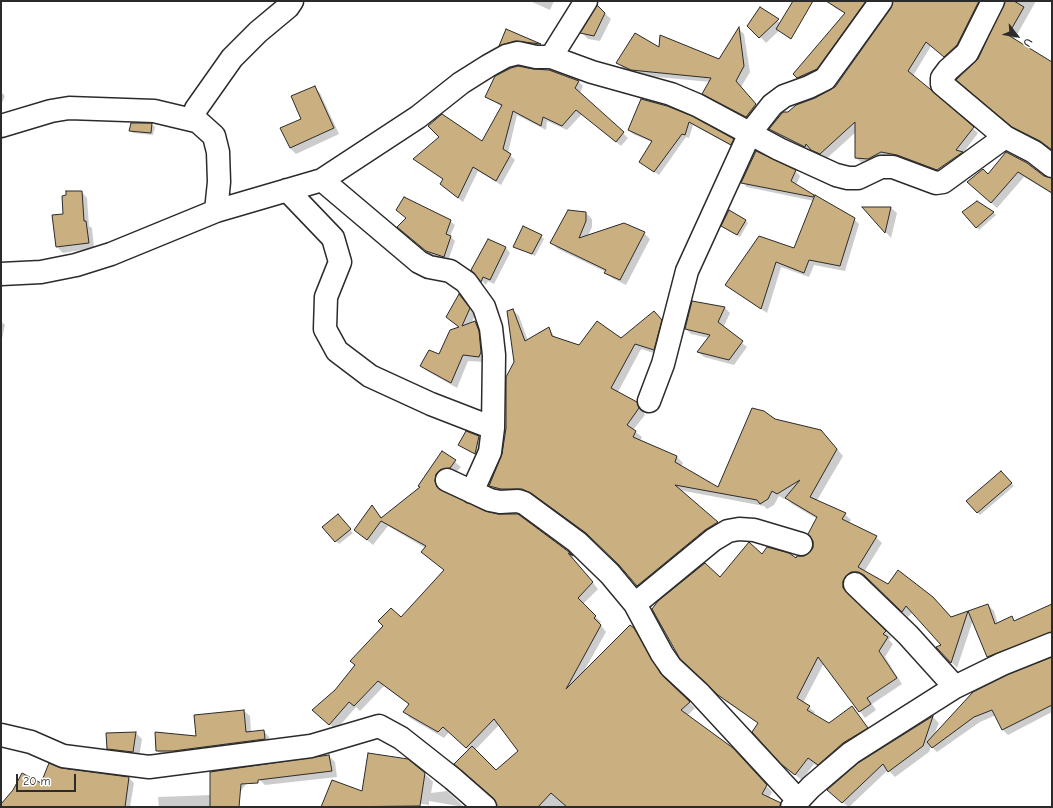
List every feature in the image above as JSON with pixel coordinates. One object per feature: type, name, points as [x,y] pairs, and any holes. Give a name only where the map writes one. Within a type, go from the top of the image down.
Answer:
[{"type":"street","points":[[196,121],[194,118],[196,109],[232,58],[288,7],[292,1]]},
{"type":"street","points":[[551,57],[586,1]]},
{"type":"street","points":[[649,401],[663,364],[687,271],[750,133],[772,105],[784,96],[809,88],[825,79],[881,1]]},
{"type":"street","points":[[992,1],[967,53],[948,70],[942,78],[942,84],[1005,137],[1034,152],[1052,166]]},
{"type":"street","points":[[1,274],[41,272],[76,266],[111,254],[216,211],[322,180],[418,117],[461,83],[506,56],[518,53],[536,57],[551,57],[592,72],[671,94],[698,105],[779,149],[836,175],[848,178],[858,178],[881,167],[893,167],[936,183],[943,182],[951,178],[1005,137]]},
{"type":"street","points":[[1,126],[51,111],[69,108],[154,111],[196,121],[211,133],[216,141],[219,182],[216,211]]},
{"type":"street","points":[[322,180],[419,262],[450,271],[466,282],[475,292],[484,307],[491,328],[494,355],[493,428],[490,452],[472,492]]},
{"type":"street","points":[[287,190],[333,238],[340,262],[326,297],[325,330],[337,351],[358,368],[377,379],[431,404],[493,428]]},
{"type":"street","points":[[447,480],[472,492],[500,502],[518,501],[533,509],[577,542],[610,574],[635,604],[662,654],[671,667],[699,693],[795,804],[851,753],[955,687],[1002,664],[1052,644]]},
{"type":"street","points":[[635,604],[713,540],[728,531],[739,528],[754,530],[801,544]]},
{"type":"street","points":[[855,584],[908,635],[955,687]]},
{"type":"street","points":[[1,735],[30,742],[63,756],[149,767],[311,746],[379,726],[401,738],[454,779],[485,807]]},
{"type":"building","points":[[793,1],[813,1],[791,39],[776,29]]},
{"type":"building","points":[[826,1],[866,1],[817,69],[797,78],[793,74],[845,13]]},
{"type":"building","points":[[893,1],[979,1],[957,45],[944,57],[926,42],[908,71],[974,127],[956,150],[963,152],[937,170],[897,155],[881,152],[868,159],[855,158],[855,122],[820,154],[811,150],[806,144],[805,147],[769,129],[783,112],[788,112],[796,105],[815,98],[835,87],[891,8]]},
{"type":"building","points":[[1005,1],[1014,1],[1024,7],[1008,35],[1052,62],[1052,150],[1040,141],[1012,127],[956,80],[978,59]]},
{"type":"building","points":[[597,5],[605,13],[594,36],[580,33]]},
{"type":"building","points":[[760,7],[779,19],[759,38],[747,26]]},
{"type":"building","points":[[739,27],[744,66],[736,81],[756,104],[746,117],[702,94],[711,78],[631,70],[616,63],[635,33],[659,47],[660,35],[719,59]]},
{"type":"building","points":[[506,29],[541,44],[515,41],[499,46]]},
{"type":"building","points":[[518,66],[549,70],[579,81],[575,88],[624,132],[616,142],[576,110],[562,126],[543,117],[541,126],[513,111],[503,149],[511,154],[496,181],[473,167],[458,198],[440,184],[443,179],[413,159],[439,137],[428,126],[442,114],[482,141],[502,105],[485,97],[495,76]]},
{"type":"building","points":[[315,86],[334,128],[290,148],[280,128],[301,119],[291,96]]},
{"type":"building","points":[[641,99],[667,106],[692,116],[734,139],[731,145],[689,122],[685,135],[682,134],[654,172],[639,162],[652,141],[628,130]]},
{"type":"building","points":[[131,123],[152,123],[151,133],[129,131]]},
{"type":"building","points":[[756,151],[796,170],[791,181],[814,195],[813,197],[741,183]]},
{"type":"building","points":[[1006,152],[1027,163],[1044,176],[1052,178],[1052,193],[1018,172],[991,203],[967,182],[983,169],[988,174]]},
{"type":"building","points":[[66,191],[82,191],[84,221],[86,221],[89,243],[56,247],[52,215],[63,214],[62,196],[66,195]]},
{"type":"building","points":[[815,195],[855,218],[840,266],[809,260],[804,273],[776,262],[761,309],[725,285],[759,236],[794,248]]},
{"type":"building","points":[[404,197],[451,220],[446,234],[451,236],[444,257],[426,251],[397,227],[406,218],[396,210]]},
{"type":"building","points":[[977,201],[994,212],[976,228],[962,212]]},
{"type":"building","points":[[862,207],[891,207],[885,233]]},
{"type":"building","points":[[568,210],[586,212],[586,221],[579,238],[624,223],[645,232],[620,280],[604,273],[606,270],[550,243]]},
{"type":"building","points":[[729,210],[746,220],[737,235],[721,226]]},
{"type":"building","points":[[523,226],[542,235],[532,254],[513,247]]},
{"type":"building","points":[[488,239],[506,247],[490,280],[483,277],[481,282],[471,270]]},
{"type":"building","points":[[459,294],[470,308],[462,326],[475,321],[479,331],[481,352],[479,357],[463,355],[451,383],[420,366],[429,350],[439,354],[450,330],[459,327],[446,317]]},
{"type":"building","points":[[692,301],[725,307],[718,322],[743,341],[729,360],[697,352],[710,335],[685,329]]},
{"type":"building","points":[[513,309],[525,341],[549,327],[552,336],[579,345],[597,321],[621,338],[654,311],[662,320],[654,350],[635,344],[611,388],[637,402],[639,408],[627,425],[636,431],[633,437],[677,456],[675,462],[718,487],[752,408],[764,411],[775,419],[821,430],[837,449],[810,497],[846,513],[842,519],[877,536],[858,567],[888,584],[898,570],[933,597],[951,617],[968,611],[951,663],[936,647],[941,645],[906,606],[902,612],[864,575],[858,572],[851,572],[843,581],[843,588],[886,631],[883,634],[888,637],[879,651],[897,678],[867,698],[871,704],[859,712],[818,657],[797,698],[810,706],[807,710],[829,723],[852,706],[868,728],[843,743],[818,765],[808,758],[795,775],[781,764],[752,732],[758,723],[718,695],[680,659],[652,609],[658,601],[705,563],[720,577],[749,542],[762,554],[767,547],[789,553],[796,558],[797,556],[804,556],[809,553],[813,548],[813,541],[808,534],[817,517],[785,498],[800,480],[777,494],[772,491],[768,499],[760,504],[757,500],[675,485],[718,522],[705,530],[637,586],[619,565],[586,533],[531,493],[522,489],[501,489],[489,486],[502,454],[506,428],[506,377],[514,362],[507,311]]},
{"type":"building","points":[[466,431],[479,436],[475,454],[458,445]]},
{"type":"building","points":[[442,451],[456,460],[450,468],[440,470],[436,474],[435,481],[437,487],[485,511],[498,514],[518,514],[569,552],[573,556],[568,553],[593,582],[578,598],[596,616],[594,618],[601,625],[566,689],[630,625],[634,628],[661,674],[690,702],[681,710],[733,748],[767,785],[762,794],[781,803],[780,807],[567,807],[551,793],[538,807],[497,807],[493,798],[454,764],[472,746],[496,770],[518,751],[494,719],[466,748],[443,727],[438,732],[403,712],[409,704],[378,681],[354,706],[349,702],[329,725],[312,710],[335,690],[355,665],[350,661],[383,626],[378,621],[391,608],[401,617],[444,570],[421,552],[426,546],[381,521],[367,540],[354,530],[372,505],[381,518],[420,487],[418,486]]},
{"type":"building","points":[[1001,471],[1012,483],[977,513],[966,501]]},
{"type":"building","points":[[338,514],[351,529],[335,542],[322,527]]},
{"type":"building","points":[[988,604],[995,624],[1012,616],[1014,621],[1052,604],[1052,632],[987,657],[968,611]]},
{"type":"building","points":[[1052,657],[1052,705],[1002,730],[992,710],[974,717],[932,748],[927,742],[973,692],[1007,675]]},
{"type":"building","points":[[244,710],[246,732],[264,730],[265,739],[173,751],[156,751],[155,732],[196,736],[194,715]]},
{"type":"building","points":[[933,716],[923,746],[888,772],[883,764],[842,803],[827,790],[858,763]]},
{"type":"building","points":[[136,732],[133,752],[107,749],[106,733]]},
{"type":"building","points":[[368,753],[408,759],[425,773],[420,806],[321,807],[332,780],[362,791]]},
{"type":"building","points":[[329,755],[332,771],[258,780],[258,783],[241,784],[239,807],[210,807],[210,772]]},
{"type":"building","points":[[49,763],[61,768],[129,777],[125,807],[1,807],[1,804],[13,790],[22,773],[41,783]]}]
